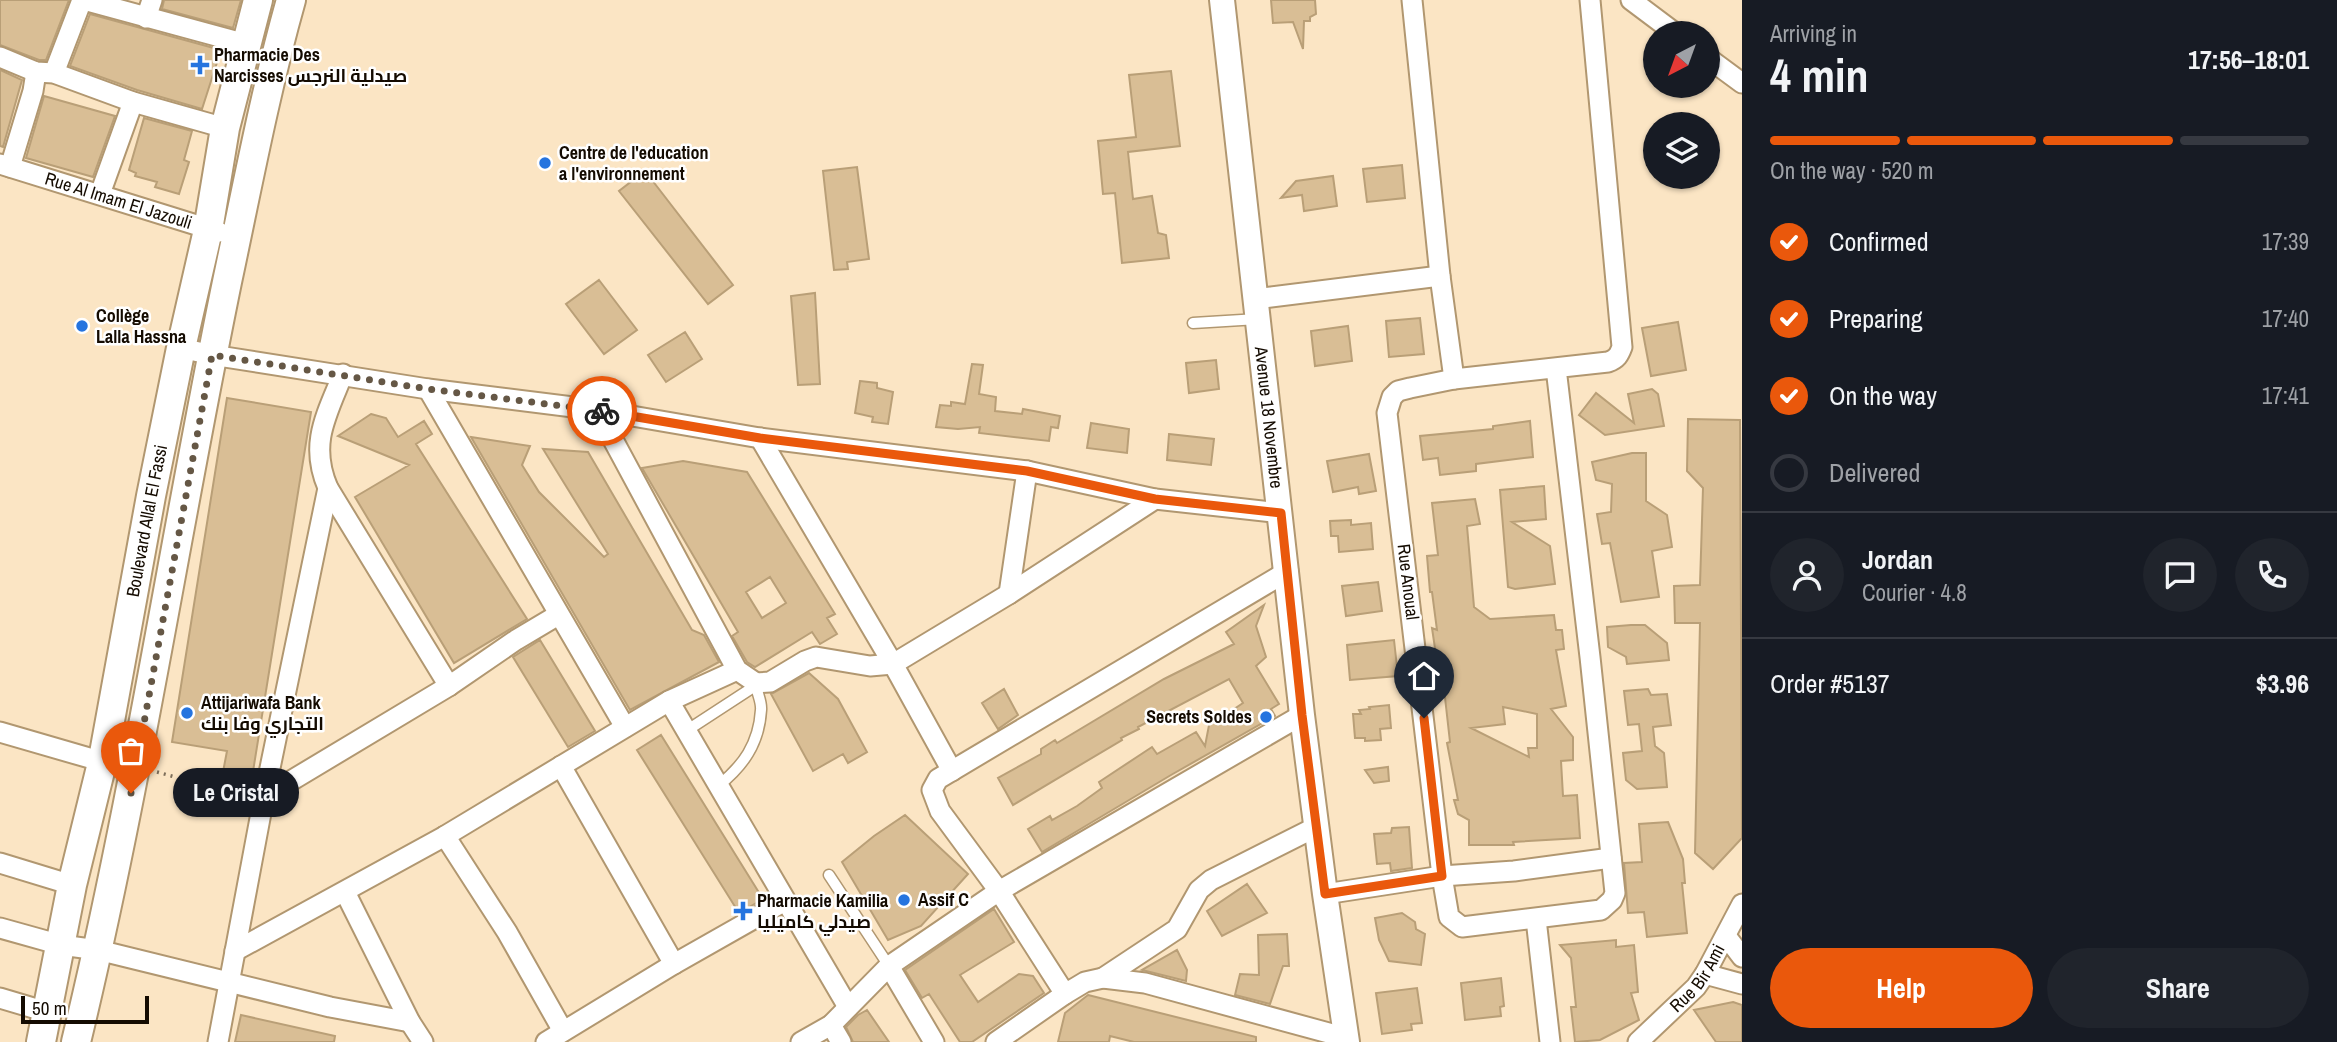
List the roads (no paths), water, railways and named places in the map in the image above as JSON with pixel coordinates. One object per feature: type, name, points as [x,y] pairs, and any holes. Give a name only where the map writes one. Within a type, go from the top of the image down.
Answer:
[{"type":"main road","name":"Boulevard Allal El Fassi","points":[[41,1042],[72,885],[103,759],[150,496],[208,230],[225,128],[258,0]]},
{"type":"main road","name":"Boulevard Allal El Fassi","points":[[76,1042],[137,767],[212,355],[291,0]]},
{"type":"street","points":[[5,165],[33,91],[83,0],[149,9],[246,44]]},
{"type":"street","name":"Avenue 18 Novembre","points":[[1222,0],[1302,715],[1347,1040]]},
{"type":"street","points":[[1412,0],[1440,276],[1454,379],[1615,360],[1622,347],[1590,0]]},
{"type":"street","points":[[1631,0],[1659,21]]},
{"type":"street","points":[[0,57],[133,102],[225,128]]},
{"type":"street","points":[[1720,67],[1742,83]]},
{"type":"street","points":[[100,194],[133,102]]},
{"type":"street","name":"Rue Al Imam El Jazouli","points":[[5,165],[208,230],[237,236]]},
{"type":"street","points":[[1256,309],[1440,276]]},
{"type":"street","points":[[181,348],[428,389],[597,410],[760,438],[1027,471],[1155,499],[1281,513]]},
{"type":"street","points":[[1550,1042],[1535,919],[1601,910],[1608,905],[1615,893],[1556,368]]},
{"type":"street","points":[[342,374],[326,418],[318,453],[321,470],[328,488],[449,686]]},
{"type":"street","name":"Rue Anoual","points":[[1454,379],[1398,391],[1388,403],[1387,413],[1442,876],[1449,916],[1462,927],[1535,919]]},
{"type":"street","points":[[428,389],[625,727]]},
{"type":"street","points":[[597,410],[737,670],[755,685],[770,682],[816,657],[870,666],[893,664],[1009,594],[1155,499]]},
{"type":"street","points":[[760,438],[893,664],[952,771]]},
{"type":"street","points":[[1009,594],[1027,471]]},
{"type":"street","points":[[218,1042],[264,797],[328,488]]},
{"type":"street","points":[[1065,994],[999,891],[940,811],[932,790],[938,779],[1288,571]]},
{"type":"street","points":[[264,797],[449,686],[558,615]]},
{"type":"street","points":[[235,951],[445,836],[668,701],[737,670]]},
{"type":"street","points":[[668,701],[848,1007]]},
{"type":"street","points":[[801,1042],[836,1033],[848,1007],[889,966],[999,891],[1302,715]]},
{"type":"street","points":[[0,732],[93,759],[137,767]]},
{"type":"street","points":[[561,766],[674,964]]},
{"type":"street","points":[[1103,978],[1177,929],[1199,890],[1210,880],[1316,827]]},
{"type":"street","points":[[445,836],[507,932],[555,1037],[674,964],[785,901]]},
{"type":"street","points":[[1325,894],[1442,876],[1514,871],[1611,858]]},
{"type":"street","points":[[0,863],[72,885]]},
{"type":"street","points":[[345,892],[423,1042]]},
{"type":"street","name":"Rue Bir Ami","points":[[1638,1042],[1705,974],[1742,904]]},
{"type":"street","points":[[0,928],[330,1007],[410,1021]]},
{"type":"street","points":[[1726,936],[1742,957]]},
{"type":"street","points":[[889,966],[934,1042]]},
{"type":"street","points":[[1705,974],[1742,984]]},
{"type":"street","points":[[996,1042],[1085,982],[1103,978],[1145,983],[1347,1040]]},
{"type":"street","points":[[0,998],[47,1012]]},
{"type":"lane","points":[[1192,323],[1256,309]]},
{"type":"lane","points":[[686,731],[755,685],[762,708],[750,751],[739,769],[718,786]]},
{"type":"lane","points":[[829,875],[889,966]]},
{"type":"place","name":"Pharmacie Des Narcisses صيدلية النرجس","points":[[200,65]]},
{"type":"place","name":"Centre de l'education a l'environnement","points":[[545,163]]},
{"type":"place","name":"Collège Lalla Hassna","points":[[82,326]]},
{"type":"place","name":"Attijariwafa Bank التجاري وفا بنك","points":[[187,713]]},
{"type":"place","name":"Secrets Soldes","points":[[1266,717]]},
{"type":"place","name":"Le Cristal","points":[[131,793]]},
{"type":"place","name":"Assif C","points":[[904,900]]},
{"type":"place","name":"Pharmacie Kamilia صيدلي كاميليا","points":[[743,911]]}]
